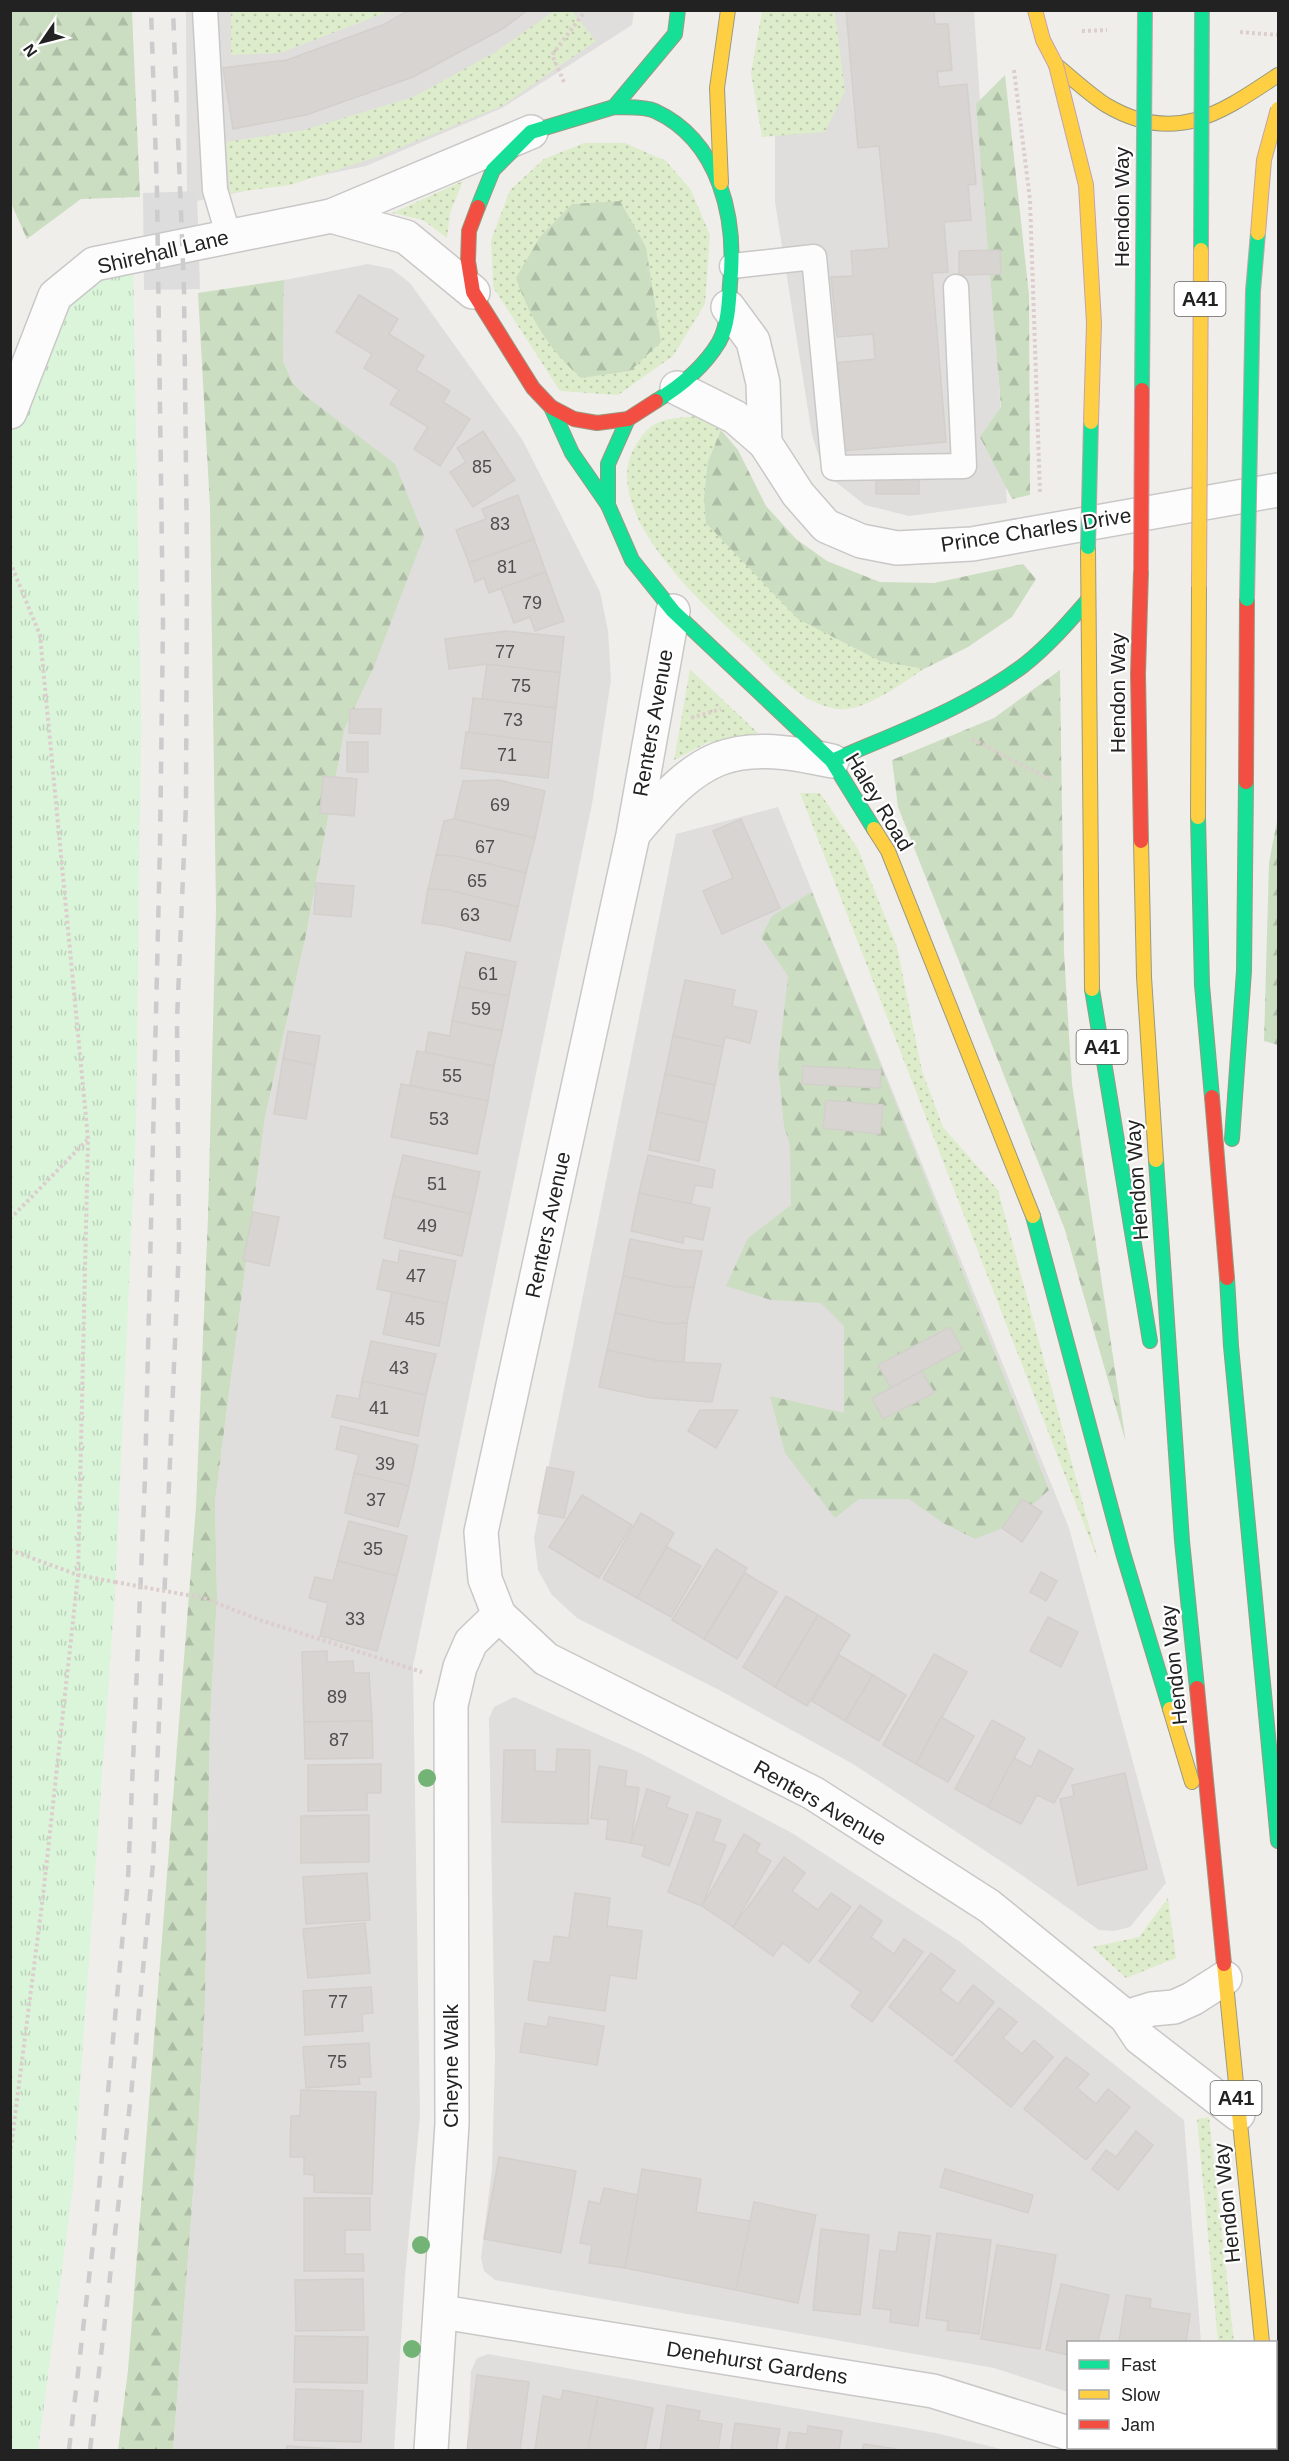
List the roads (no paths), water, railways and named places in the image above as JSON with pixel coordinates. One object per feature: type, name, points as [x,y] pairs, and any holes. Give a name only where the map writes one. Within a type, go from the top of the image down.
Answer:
[{"type":"main road","points":[[614,107],[675,34],[678,10]]},
{"type":"main road","points":[[721,183],[699,147],[678,125],[653,110],[614,107],[531,132],[494,170],[480,199],[469,231],[468,261],[473,292],[533,388],[551,407],[574,419],[597,423],[628,419],[677,388],[703,364],[720,340],[728,307],[732,266],[730,223],[721,183],[717,88],[728,10]]},
{"type":"main road","points":[[1035,10],[1043,40],[1056,65],[1107,105],[1142,119],[1183,125],[1229,108],[1278,75]]},
{"type":"main road","name":"Hendon Way","points":[[1144,10],[1141,571],[1137,674],[1144,977],[1182,1541],[1238,2114],[1263,2341]]},
{"type":"main road","name":"A41","points":[[1202,10],[1197,752],[1202,985],[1225,1237],[1232,1346],[1278,1841]]},
{"type":"main road","name":"A41","points":[[1056,65],[1086,185],[1094,323],[1088,547],[1090,978],[1152,1353]]},
{"type":"main road","name":"A41","points":[[1225,1237],[1244,970],[1247,599],[1253,291],[1264,160],[1278,109]]},
{"type":"main road","name":"Haley Road","points":[[551,407],[572,453],[608,505],[632,560],[673,611],[832,761],[888,851],[1033,1216],[1123,1553],[1214,1852]]},
{"type":"main road","name":"Haley Road","points":[[608,505],[608,464],[628,419]]},
{"type":"main road","points":[[832,761],[942,712],[1014,672],[1064,628],[1088,600]]},
{"type":"main road","name":"A41","points":[[1157,1389],[1182,1541]]},
{"type":"street","name":"Shirehall Lane","points":[[10,412],[55,296],[94,264],[331,216],[531,132]]},
{"type":"street","name":"Shirehall Lane","points":[[331,216],[406,237],[473,292]]},
{"type":"street","points":[[728,307],[753,341],[763,383],[765,443]]},
{"type":"street","name":"Prince Charles Drive","points":[[677,388],[735,417],[765,443],[798,494],[826,526],[861,541],[897,548],[972,544],[1278,490]]},
{"type":"street","name":"Renters Avenue","points":[[673,611],[633,835],[481,1532],[485,1579],[499,1615],[546,1659],[813,1793],[979,1899],[1126,2017],[1140,2038],[1238,2114]]},
{"type":"street","name":"Renters Avenue","points":[[633,835],[680,782],[717,760],[750,751],[787,751],[832,761]]},
{"type":"street","name":"Cheyne Walk","points":[[431,2451],[442,2312],[452,2124],[451,1705],[456,1682],[471,1642],[499,1615]]},
{"type":"street","points":[[1126,2017],[1152,2009],[1174,2007],[1192,1999],[1225,1978]]},
{"type":"street","name":"Denehurst Gardens","points":[[442,2312],[933,2391],[1067,2433]]},
{"type":"lane","points":[[205,10],[215,190],[230,237]]},
{"type":"lane","points":[[732,266],[814,257],[834,468],[964,465],[956,287]]},
{"type":"railway","points":[[69,2450],[97,2209],[128,1880],[145,1478],[163,624],[157,192],[151,10]]},
{"type":"railway","points":[[90,2450],[131,2095],[153,1864],[179,1247],[177,1020],[186,804],[187,556],[184,289],[173,10]]}]
